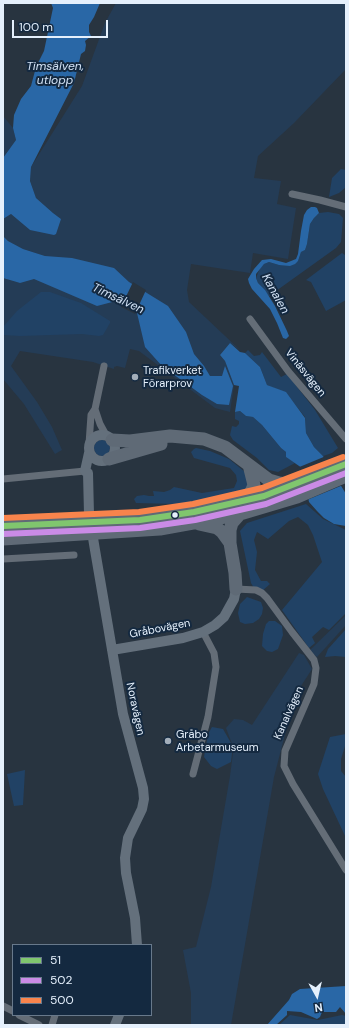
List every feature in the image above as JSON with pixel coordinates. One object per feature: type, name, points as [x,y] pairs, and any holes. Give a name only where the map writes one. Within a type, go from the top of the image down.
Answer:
[{"type":"highway","points":[[109,437],[130,441],[170,436],[204,440],[225,447],[270,480],[294,491]]},
{"type":"highway","points":[[107,460],[184,438]]},
{"type":"highway","points":[[236,589],[230,543],[231,524],[254,485],[249,465]]},
{"type":"highway","points":[[3,539],[60,530],[109,527],[160,529],[197,523],[294,491],[342,472]]},
{"type":"highway","points":[[109,527],[140,520],[240,508]]},
{"type":"highway","points":[[197,523],[217,528],[230,543]]},
{"type":"highway","points":[[3,526],[60,530]]},
{"type":"street","points":[[292,194],[346,207]]},
{"type":"street","name":"Vinäsvägen","points":[[250,319],[288,371],[346,439]]},
{"type":"street","points":[[104,366],[95,409],[90,419],[89,448],[96,460],[107,460]]},
{"type":"street","points":[[3,479],[96,471],[114,453],[115,449],[100,424],[95,409]]},
{"type":"street","points":[[89,448],[93,437],[97,435],[109,437]]},
{"type":"street","name":"Noravägen","points":[[89,448],[86,472],[90,514],[123,714],[143,788],[144,799],[142,809],[128,838],[125,858],[126,873],[135,918],[137,944]]},
{"type":"street","points":[[3,559],[74,555]]},
{"type":"street","name":"Gråbovägen","points":[[112,650],[183,638],[203,632],[215,625],[224,617],[234,599],[236,589]]},
{"type":"street","name":"Kanalvägen","points":[[236,589],[256,590],[262,593],[314,660],[316,668],[314,684],[285,751],[284,766],[293,784],[346,870]]},
{"type":"street","points":[[193,774],[208,716],[216,667],[214,653],[203,632]]},
{"type":"street","points":[[3,1006],[12,1010]]},
{"type":"street","points":[[22,1016],[39,1025]]},
{"type":"shaded area","points":[[116,3],[346,3],[346,69],[294,123],[258,156],[254,178],[281,181],[277,204],[296,208],[288,259],[253,253],[250,273],[191,264],[187,290],[189,302],[241,351],[230,343],[220,355],[225,361],[234,385],[230,412],[215,408],[139,351],[130,349],[125,368],[117,366],[114,367],[114,369],[93,362],[20,351],[11,366],[37,402],[52,427],[62,450],[55,454],[24,404],[3,379],[3,278],[20,283],[45,256],[23,249],[8,241],[3,236],[3,219],[11,214],[30,230],[61,219],[36,198],[30,181],[31,167],[82,86],[105,23]]},
{"type":"shaded area","points":[[3,116],[13,128],[16,140],[3,158]]},
{"type":"shaded area","points":[[341,169],[346,170],[346,187],[339,193],[329,197],[332,178]]},
{"type":"shaded area","points":[[328,212],[339,214],[343,218],[341,242],[336,248],[269,296],[258,283],[256,278],[260,268],[269,262],[279,265],[298,261],[301,252],[305,250],[307,244],[310,224],[319,213]]},
{"type":"shaded area","points":[[342,253],[345,255],[346,264],[346,300],[326,311],[311,282],[306,280]]},
{"type":"shaded area","points":[[41,292],[50,292],[81,303],[110,321],[110,323],[103,335],[99,336],[82,334],[20,336],[3,335],[3,327],[17,311]]},
{"type":"shaded area","points":[[248,350],[254,356],[260,355],[262,352],[281,377],[287,374],[315,410],[338,448],[332,453],[323,456],[314,447],[306,433],[305,417],[286,393],[267,385],[260,367],[245,353]]},
{"type":"shaded area","points":[[240,411],[246,416],[253,417],[262,425],[286,452],[286,457],[295,463],[278,472],[269,470],[257,458],[233,440],[230,435],[232,426],[236,427],[239,424],[239,421],[235,419],[235,412]]},
{"type":"shaded area","points":[[102,440],[109,445],[110,448],[105,455],[102,456],[95,451],[94,448],[99,441]]},
{"type":"shaded area","points":[[196,448],[210,451],[229,459],[245,472],[251,486],[241,495],[184,507],[176,504],[136,503],[134,499],[137,496],[154,496],[153,491],[164,492],[174,487],[202,493],[234,488],[237,481],[236,475],[230,468],[194,458],[191,452]]},
{"type":"shaded area","points":[[306,504],[323,519],[346,530],[346,613],[329,630],[323,627],[312,637],[315,643],[309,648],[282,610],[322,562],[308,525],[298,517],[289,521],[268,539],[257,532],[254,540],[257,552],[255,570],[261,581],[267,581],[270,584],[261,592],[255,590],[251,583],[240,531],[247,523]]},
{"type":"shaded area","points":[[247,597],[261,602],[263,608],[259,619],[253,623],[245,624],[240,622],[238,613],[240,604]]},
{"type":"shaded area","points":[[346,615],[346,625],[317,657],[309,651]]},
{"type":"shaded area","points":[[269,621],[275,621],[282,626],[283,635],[278,649],[272,652],[267,651],[262,646],[263,634],[266,624]]},
{"type":"shaded area","points":[[346,629],[346,657],[325,657],[328,649]]},
{"type":"shaded area","points":[[299,653],[304,655],[312,669],[301,686],[291,711],[274,777],[231,1025],[191,1025],[191,993],[183,950],[196,947],[211,887],[233,753],[232,744],[226,728],[234,719],[243,720],[252,725]]},
{"type":"shaded area","points":[[212,727],[223,729],[231,743],[231,762],[217,769],[211,766],[204,757],[208,734]]},
{"type":"shaded area","points":[[346,734],[346,743],[341,759],[341,771],[346,777],[346,838],[323,789],[318,774],[330,737]]},
{"type":"shaded area","points":[[25,770],[23,805],[14,806],[7,774]]},
{"type":"shaded area","points":[[290,1015],[318,1020],[342,1015],[346,1016],[346,1025],[279,1025]]},
{"type":"water","name":"Timsälven, utlopp","points":[[51,3],[100,3],[89,25],[89,32],[91,36],[85,41],[85,51],[81,54],[74,83],[31,167],[30,181],[36,198],[61,219],[56,234],[54,235],[30,230],[11,214],[3,219],[3,158],[16,140],[13,128],[14,115],[21,99],[31,86],[36,67],[44,51],[53,8]]},
{"type":"water","points":[[311,207],[317,208],[319,213],[310,224],[307,244],[305,250],[301,252],[298,261],[290,266],[269,262],[264,264],[256,274],[258,283],[265,290],[275,306],[287,331],[289,336],[286,339],[283,338],[270,309],[252,289],[248,279],[262,260],[271,259],[286,263],[296,259],[304,215]]},
{"type":"water","name":"Timsälven","points":[[3,236],[8,241],[23,249],[45,256],[72,258],[114,268],[129,282],[168,306],[186,332],[194,354],[210,376],[222,376],[225,366],[233,386],[229,405],[217,404],[162,366],[145,347],[137,313],[116,301],[97,306],[34,279],[20,283],[3,278]]},
{"type":"water","points":[[230,343],[240,352],[245,353],[260,367],[267,385],[286,392],[305,418],[306,433],[314,447],[323,456],[346,494],[346,526],[334,524],[324,518],[317,511],[309,502],[302,468],[286,457],[286,452],[253,417],[246,416],[240,411],[235,412],[239,386],[234,385],[225,361],[220,355]]},
{"type":"water","points":[[346,986],[346,1014],[340,1007],[336,1012],[322,1012],[320,1017],[317,1019],[301,1012],[287,1011],[287,1015],[276,1025],[267,1025],[289,1000],[292,994],[300,989]]},
{"type":"pier","points":[[133,282],[146,290],[135,314],[121,307]]},
{"type":"pier","points":[[326,456],[343,485],[307,500],[300,469],[297,468]]},
{"type":"transit line","name":"500","points":[[3,518],[139,512],[193,504],[262,488],[343,457]]},
{"type":"transit line","name":"51","points":[[3,526],[140,520],[194,512],[264,496],[346,464]]},
{"type":"transit line","name":"502","points":[[3,534],[140,528],[195,520],[266,504],[346,473]]},
{"type":"place","name":"Trafikverket Förarprov","points":[[135,377]]},
{"type":"place","name":"Gråbo Arbetarmuseum","points":[[168,741]]},
{"type":"water label","name":"Kanalen","points":[[275,294]]}]
